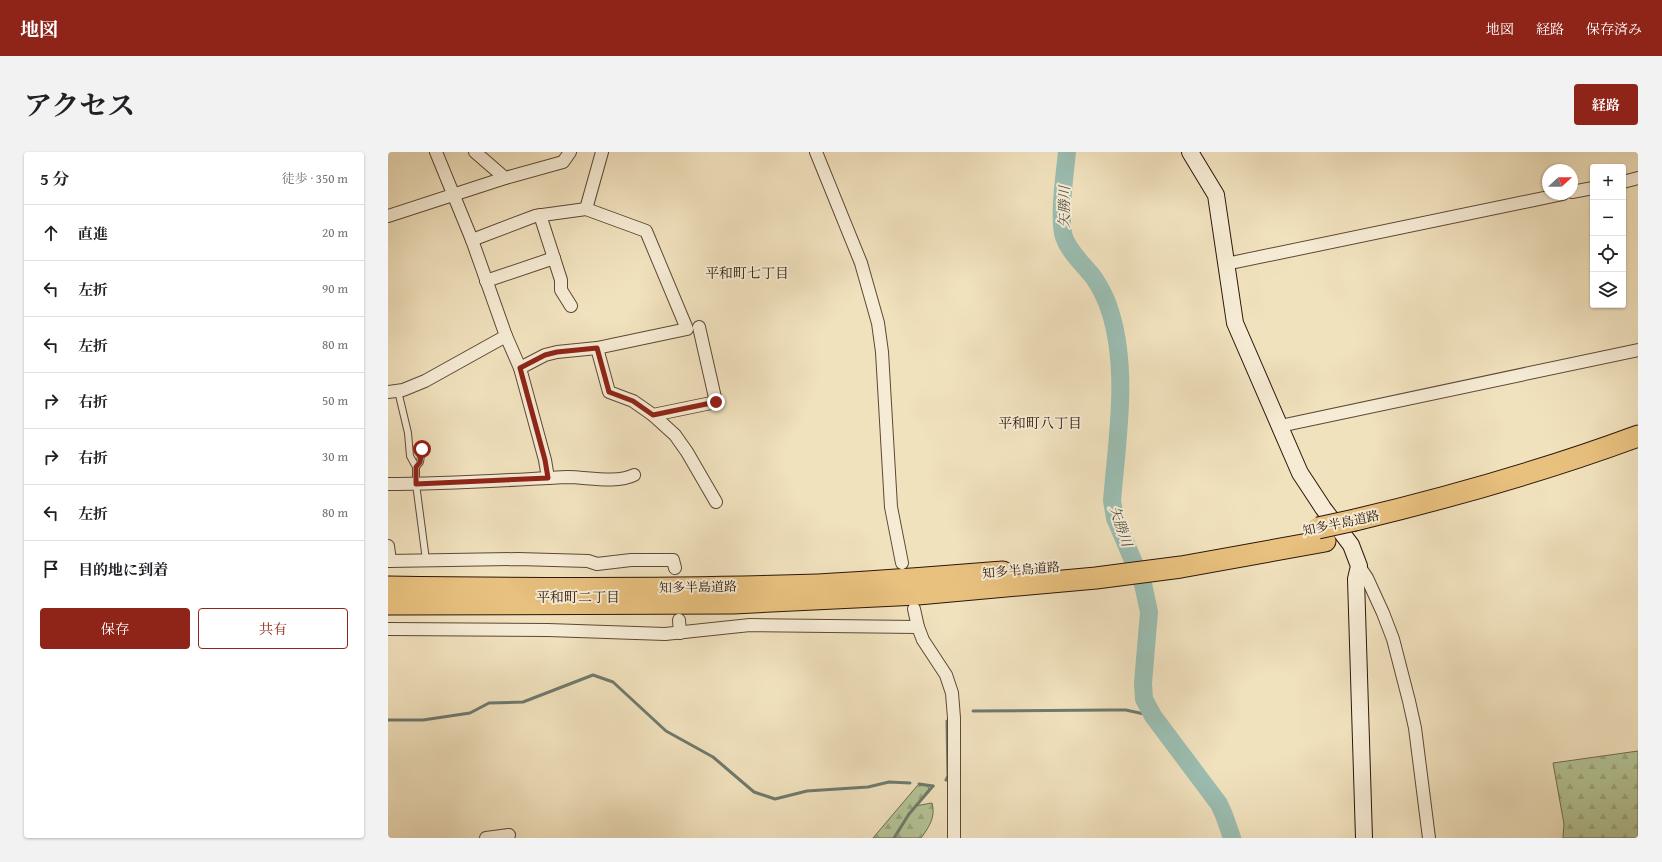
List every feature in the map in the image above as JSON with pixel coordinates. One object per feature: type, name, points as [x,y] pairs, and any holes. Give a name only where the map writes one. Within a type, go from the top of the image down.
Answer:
[{"type":"highway","name":"知多半島道路","points":[[1358,527],[1429,503],[1520,476],[1638,436]]},
{"type":"highway","name":"知多半島道路","points":[[388,604],[734,603],[918,594],[1179,560],[1322,535],[1358,527],[1433,515],[1525,490],[1638,451]]},
{"type":"highway","points":[[389,565],[533,580],[550,589]]},
{"type":"highway","name":"知多半島道路","points":[[388,587],[550,589],[715,588],[818,585],[1094,571]]},
{"type":"highway","points":[[388,612],[618,614],[721,612],[734,603]]},
{"type":"street","points":[[436,152],[472,240],[506,336],[520,368],[545,460],[548,478]]},
{"type":"street","points":[[475,152],[504,178]]},
{"type":"street","points":[[388,216],[504,178],[563,162],[570,152]]},
{"type":"street","points":[[586,209],[602,152]]},
{"type":"street","points":[[816,152],[860,264],[878,323],[882,352],[891,506],[902,563]]},
{"type":"street","points":[[1190,152],[1216,195],[1235,322],[1300,473],[1323,508],[1351,545],[1359,566],[1367,578],[1383,613],[1393,640],[1415,728],[1429,838]]},
{"type":"street","points":[[1626,181],[1638,178]]},
{"type":"street","points":[[1578,191],[1590,189]]},
{"type":"street","points":[[1226,264],[1542,198]]},
{"type":"street","points":[[472,240],[540,215],[586,209],[646,231],[687,329],[597,348],[557,352],[545,355],[520,368]]},
{"type":"street","points":[[540,215],[561,280],[561,290],[571,306]]},
{"type":"street","points":[[486,281],[554,258]]},
{"type":"street","points":[[653,415],[716,402],[699,327]]},
{"type":"street","points":[[393,391],[403,390],[425,381],[506,336]]},
{"type":"street","points":[[597,348],[609,392],[633,401],[653,415],[675,435],[687,452],[716,502]]},
{"type":"street","points":[[1280,426],[1638,350]]},
{"type":"street","points":[[388,484],[581,477],[627,479],[634,475]]},
{"type":"street","points":[[388,546],[389,565],[426,560],[518,559],[588,561],[597,564],[631,560],[673,560],[675,568]]},
{"type":"street","points":[[1359,566],[1356,579],[1364,838]]},
{"type":"street","points":[[914,609],[923,640],[946,675],[952,693],[954,718],[954,838]]},
{"type":"street","points":[[679,620],[680,633]]},
{"type":"street","points":[[388,629],[576,630],[657,634],[750,626],[918,627]]},
{"type":"street","points":[[486,838],[508,835]]},
{"type":"lane","points":[[393,391],[408,433],[410,456],[416,467],[416,484],[426,560]]},
{"type":"lane","points":[[416,467],[420,462],[422,449]]},
{"type":"green space","points":[[1638,751],[1638,838],[1563,838],[1564,824],[1553,763]]},
{"type":"green space","points":[[927,785],[929,789],[915,806],[932,803],[933,808],[931,822],[921,838],[873,838],[917,786]]},
{"type":"waterway","name":"矢勝川","points":[[1067,152],[1062,207],[1062,229],[1064,237],[1069,248],[1094,278],[1101,290],[1109,307],[1116,334],[1119,357],[1120,405],[1112,501],[1115,518],[1143,584],[1149,612],[1143,683],[1144,699],[1153,716],[1219,804],[1232,838]]},
{"type":"waterway","points":[[388,720],[423,720],[470,713],[489,703],[523,702],[593,675],[613,682],[666,731],[713,757],[754,792],[775,799],[807,791],[868,787],[889,782],[910,783]]},
{"type":"waterway","points":[[973,711],[1126,710],[1153,716]]},
{"type":"waterway","points":[[946,780],[948,776],[947,721]]},
{"type":"waterway","points":[[919,784],[933,786]]},
{"type":"waterway","points":[[894,838],[909,814],[933,786]]},
{"type":"district","name":"平和町七丁目","points":[[747,273]]},
{"type":"district","name":"平和町八丁目","points":[[1040,423]]},
{"type":"district","name":"平和町二丁目","points":[[578,597]]},
{"type":"route","points":[[422,449],[420,462],[416,467],[416,484],[518,481],[548,478],[542,448],[520,368],[545,355],[557,352],[597,348],[609,392],[633,401],[653,415],[716,402]]}]
